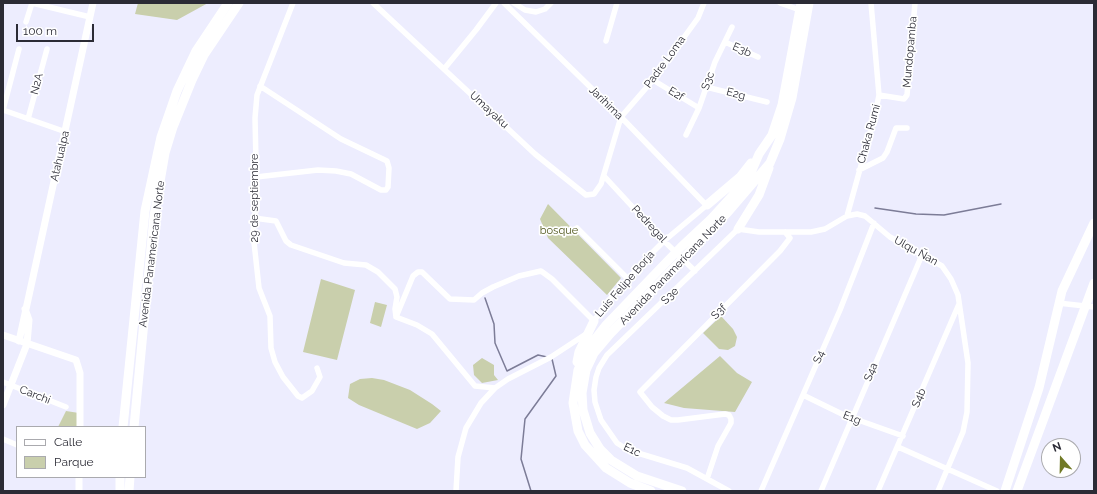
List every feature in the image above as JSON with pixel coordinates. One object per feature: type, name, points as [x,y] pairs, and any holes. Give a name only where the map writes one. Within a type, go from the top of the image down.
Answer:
[{"type":"highway","name":"Avenida Panamericana Norte","points":[[123,426],[145,211],[154,164],[161,137],[177,92],[196,51],[228,3]]},
{"type":"highway","name":"Avenida Panamericana Norte","points":[[134,426],[154,216],[165,153],[173,127],[204,55],[239,3]]},
{"type":"highway","name":"Avenida Panamericana Norte","points":[[682,491],[637,476],[611,460],[600,449],[590,433],[583,410],[582,393],[586,370],[594,353],[610,334],[728,212],[770,163],[780,139],[792,98],[810,3]]},
{"type":"highway","name":"Avenida Panamericana Norte","points":[[652,491],[621,479],[606,468],[585,445],[578,431],[573,403],[578,370],[588,348],[606,325],[743,184],[754,166],[759,154],[772,135],[782,105],[800,7]]},
{"type":"highway","points":[[707,206],[740,177],[759,154]]},
{"type":"highway","points":[[738,229],[759,195],[770,163]]},
{"type":"highway","points":[[1005,491],[1039,388],[1058,303],[1062,291],[1094,223]]},
{"type":"highway","points":[[1017,491],[1062,367],[1090,307],[1094,283]]},
{"type":"highway","points":[[578,370],[578,352],[594,321]]},
{"type":"highway","points":[[120,478],[120,491]]},
{"type":"highway","points":[[129,491],[130,478]]},
{"type":"street","points":[[26,22],[32,3],[90,17]]},
{"type":"street","name":"Atahualpa","points":[[19,341],[66,132],[93,3]]},
{"type":"street","name":"29 de septiembre","points":[[293,3],[260,86],[255,118],[257,206],[254,218],[253,233],[259,288],[270,316],[271,348],[275,362],[283,377],[298,396],[302,398],[312,391],[320,377],[317,368]]},
{"type":"street","name":"Umayaku","points":[[373,3],[535,154],[580,191],[586,195],[594,194],[599,190],[604,176]]},
{"type":"street","points":[[444,68],[476,30],[496,3]]},
{"type":"street","name":"Jarihima","points":[[504,3],[621,117],[707,206]]},
{"type":"street","points":[[514,3],[525,10],[536,12],[545,9],[551,3]]},
{"type":"street","points":[[606,41],[617,3]]},
{"type":"street","name":"Padre Loma","points":[[621,117],[653,80],[698,18],[704,3]]},
{"type":"street","points":[[780,3],[800,7]]},
{"type":"street","name":"Chaka Rumi","points":[[847,216],[875,115],[879,95],[871,3]]},
{"type":"street","name":"Mundopamba","points":[[879,95],[893,99],[904,99],[907,95],[915,3]]},
{"type":"street","name":"S3c","points":[[686,136],[732,27]]},
{"type":"street","name":"E3b","points":[[725,42],[758,57]]},
{"type":"street","points":[[19,49],[3,110],[66,132]]},
{"type":"street","name":"N2A","points":[[28,119],[46,49]]},
{"type":"street","name":"E2f","points":[[653,80],[699,108]]},
{"type":"street","points":[[256,177],[318,170],[336,171],[351,174],[380,190],[386,190],[388,187],[389,168],[387,161],[342,139],[260,86]]},
{"type":"street","name":"E2g","points":[[706,87],[766,102]]},
{"type":"street","points":[[604,176],[621,117]]},
{"type":"street","points":[[859,170],[883,158],[887,152],[896,128],[907,128]]},
{"type":"street","name":"Pedregal","points":[[604,176],[665,242],[693,269]]},
{"type":"street","name":"Luis Felipe Borja","points":[[396,317],[413,276],[418,272],[422,272],[450,299],[474,300],[482,293],[493,287],[520,276],[540,271],[552,279],[594,321],[607,302],[628,279],[665,242],[707,206]]},
{"type":"street","name":"Ulqu Ñan","points":[[847,216],[857,214],[865,216],[890,237],[942,266],[951,279],[958,295],[968,363],[967,412],[964,432],[938,491]]},
{"type":"street","points":[[738,229],[759,232],[811,232],[826,229],[847,216]]},
{"type":"street","points":[[254,218],[276,221],[286,241],[291,245],[344,263],[366,265],[378,272],[394,289],[397,297],[395,309],[396,317],[417,325],[432,334],[475,386],[495,388]]},
{"type":"street","name":"S4","points":[[761,491],[840,310],[874,223]]},
{"type":"street","points":[[577,228],[628,279]]},
{"type":"street","name":"S3e","points":[[602,362],[607,355],[693,269],[738,229]]},
{"type":"street","name":"S3f","points":[[707,479],[718,446],[730,423],[731,419],[729,415],[725,414],[671,420],[663,416],[640,392],[784,246],[790,238],[784,232]]},
{"type":"street","name":"S4a","points":[[821,491],[922,255]]},
{"type":"street","points":[[1058,303],[1090,307]]},
{"type":"street","name":"S4b","points":[[878,491],[960,304]]},
{"type":"street","name":"Atahualpa","points":[[3,405],[28,344],[29,320],[25,309]]},
{"type":"street","points":[[456,491],[458,457],[466,428],[481,403],[495,388],[508,379],[556,354],[586,334]]},
{"type":"street","points":[[3,335],[77,361],[80,373],[80,426]]},
{"type":"street","name":"E1c","points":[[602,362],[596,377],[595,402],[601,420],[611,436],[628,450],[687,468],[728,491]]},
{"type":"street","name":"Carchi","points":[[3,382],[66,407]]},
{"type":"street","name":"E1g","points":[[803,395],[852,418],[903,436]]},
{"type":"street","points":[[3,439],[16,445]]},
{"type":"street","points":[[898,447],[997,491]]},
{"type":"street","points":[[79,491],[80,478]]},
{"type":"green space","points":[[138,3],[208,3],[177,20],[135,14]]},
{"type":"green space","name":"bosque","points":[[548,204],[621,278],[607,295],[548,238],[540,219]]},
{"type":"green space","points":[[321,279],[355,290],[337,360],[303,352]]},
{"type":"green space","points":[[375,302],[387,305],[381,327],[370,323]]},
{"type":"green space","points":[[721,316],[733,329],[737,337],[735,346],[728,350],[719,349],[703,333]]},
{"type":"green space","points":[[720,356],[737,373],[752,382],[735,412],[684,408],[664,403]]},
{"type":"green space","points":[[482,358],[494,365],[494,375],[498,380],[482,383],[474,375],[473,365]]},
{"type":"green space","points":[[372,378],[384,380],[410,390],[441,411],[430,423],[417,429],[359,405],[348,398],[350,384],[360,379]]},
{"type":"green space","points":[[66,411],[79,413],[79,426],[58,426]]},
{"type":"waterway","points":[[875,208],[916,214],[944,215],[1001,204]]},
{"type":"waterway","points":[[485,298],[494,324],[495,343],[507,371],[538,355],[547,357]]},
{"type":"waterway","points":[[531,491],[521,459],[525,419],[556,376],[552,359]]}]
